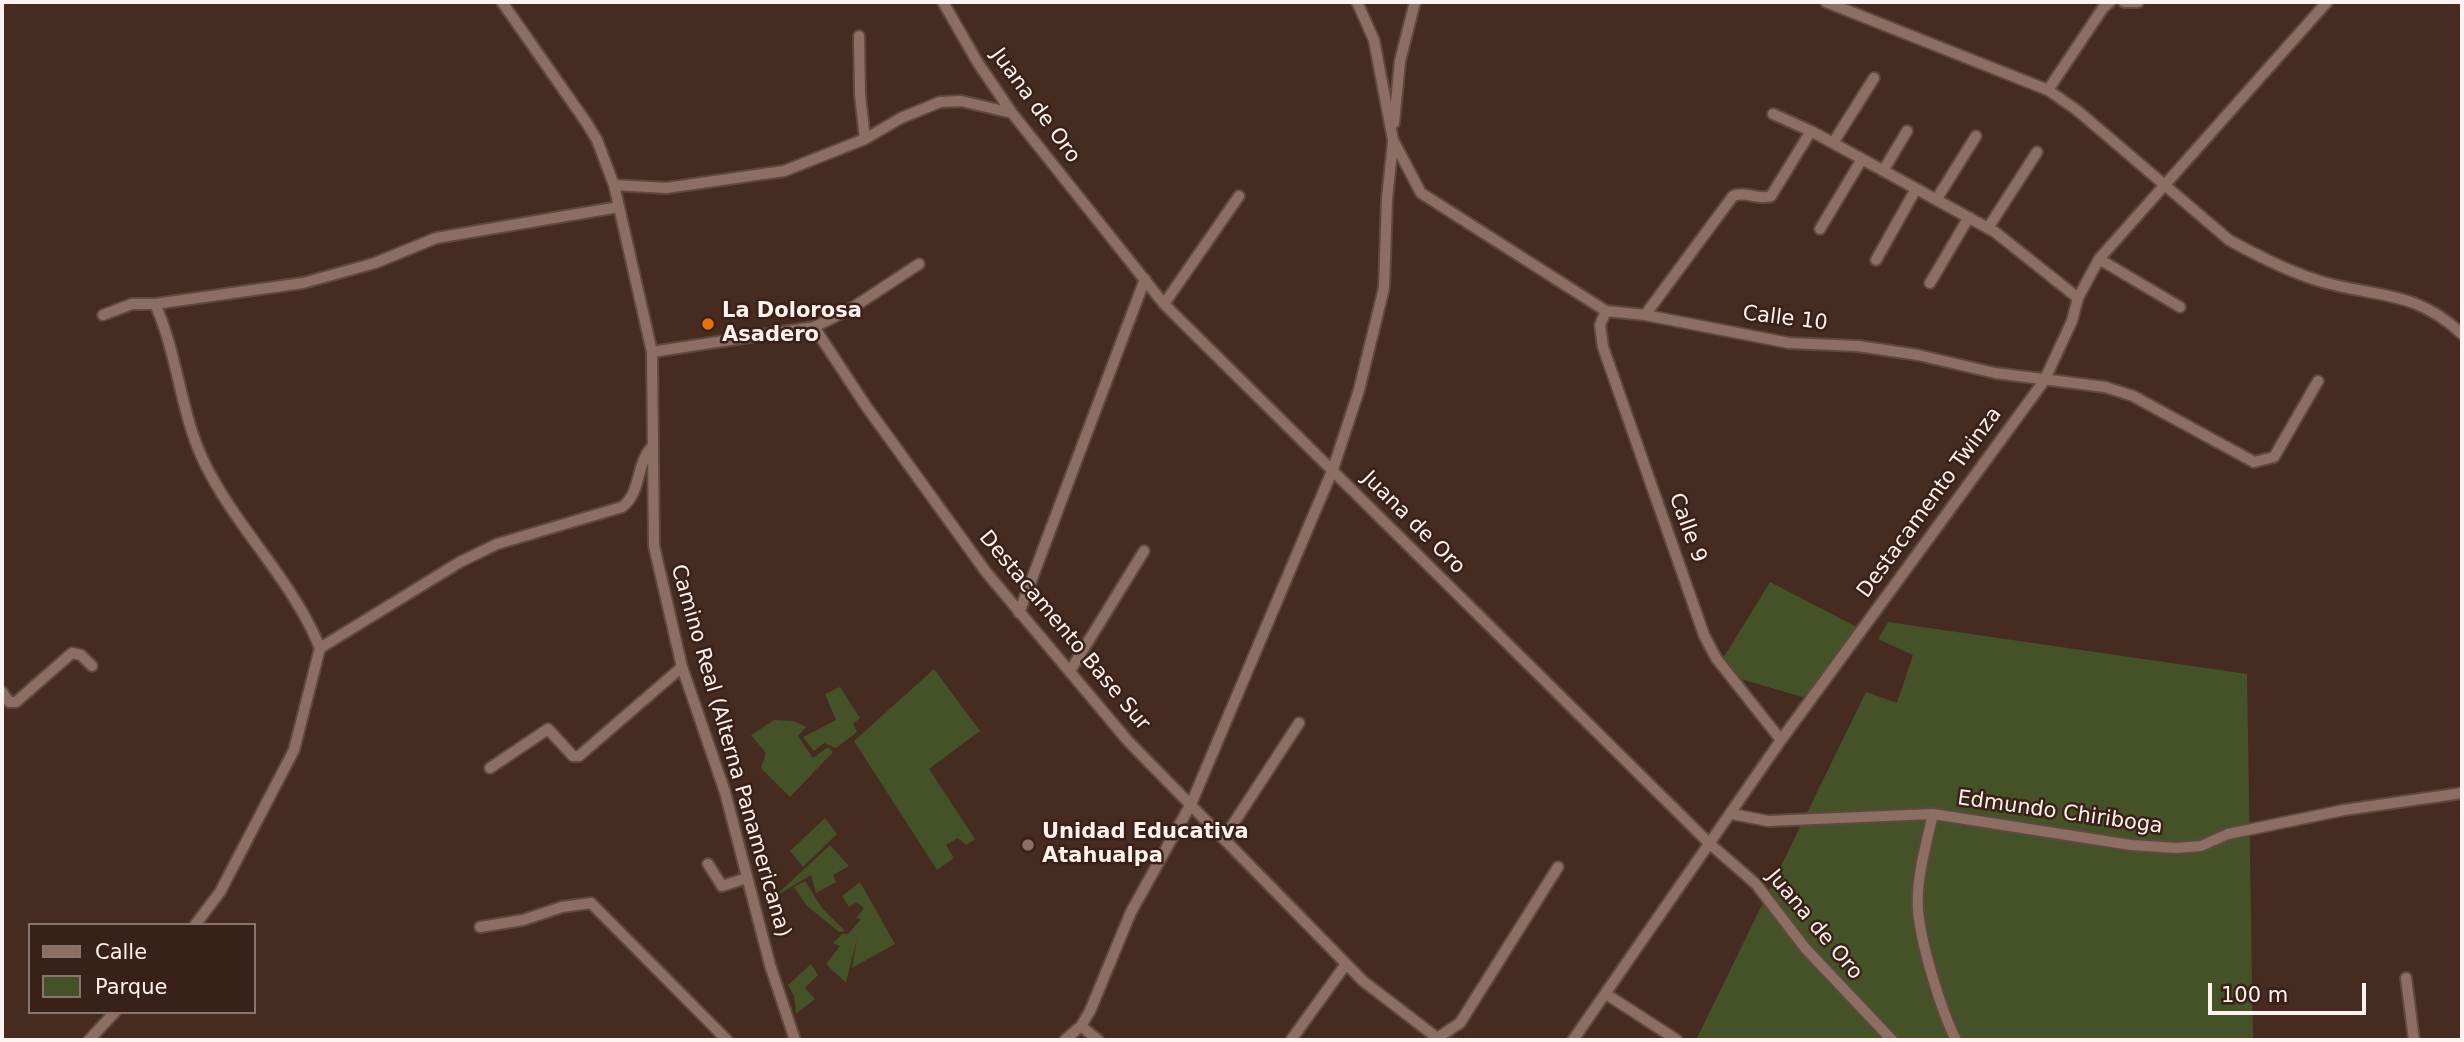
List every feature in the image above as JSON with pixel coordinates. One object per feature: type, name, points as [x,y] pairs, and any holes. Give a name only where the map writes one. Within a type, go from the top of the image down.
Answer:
[{"type":"street","name":"Camino Real (Alterna Panamericana)","points":[[502,2],[586,122],[602,152],[614,185],[652,352],[654,546],[682,667],[725,792],[770,965],[795,1040]]},
{"type":"street","name":"Juana de Oro","points":[[943,2],[978,63],[1012,113],[1164,304],[1710,844],[1756,884],[1805,948],[1892,1040]]},
{"type":"street","name":"Calle 10","points":[[1357,2],[1374,40],[1394,140],[1420,193],[1606,311],[1645,315],[1789,343],[1858,346],[2045,381],[2120,391],[2254,462],[2274,457],[2318,381]]},
{"type":"street","points":[[1065,1040],[1081,1026],[1090,1011],[1131,912],[1191,804],[1333,469],[1359,390],[1384,288],[1387,199],[1400,61],[1415,2]]},
{"type":"street","points":[[1826,2],[2048,90],[2078,111],[2229,240],[2252,253],[2322,281],[2423,304],[2462,334]]},
{"type":"street","points":[[2048,90],[2103,8],[2110,2]]},
{"type":"street","points":[[2124,2],[2138,2]]},
{"type":"street","name":"Destacamento Twinza","points":[[1573,1040],[1781,740],[2045,381],[2072,321],[2078,298],[2099,260],[2163,184],[2327,2]]},
{"type":"street","points":[[859,36],[860,95],[865,139]]},
{"type":"street","points":[[1833,144],[1874,78]]},
{"type":"street","points":[[614,185],[666,188],[784,171],[865,139],[901,118],[940,102],[961,101],[1012,113]]},
{"type":"street","points":[[1773,114],[1811,131],[1988,228],[2078,298]]},
{"type":"street","points":[[1645,315],[1733,196],[1745,194],[1762,199],[1771,195],[1811,131]]},
{"type":"street","points":[[1883,171],[1907,131]]},
{"type":"street","points":[[1936,200],[1976,136]]},
{"type":"street","points":[[1988,228],[2037,152]]},
{"type":"street","points":[[1820,229],[1862,159]]},
{"type":"street","points":[[1876,260],[1916,189]]},
{"type":"street","points":[[1164,304],[1239,196]]},
{"type":"street","points":[[103,315],[132,304],[155,304],[303,283],[375,263],[436,238],[619,207]]},
{"type":"street","points":[[1930,283],[1969,217]]},
{"type":"street","points":[[2099,260],[2180,307]]},
{"type":"street","points":[[652,352],[814,327],[852,309],[919,264]]},
{"type":"street","points":[[1019,613],[1145,279]]},
{"type":"street","points":[[155,304],[167,331],[188,424],[203,460],[218,491],[298,604],[320,648],[294,750],[219,892],[196,923]]},
{"type":"street","name":"Calle 9","points":[[1606,311],[1600,325],[1603,347],[1704,635],[1716,658],[1781,740]]},
{"type":"street","name":"Destacamento Base Sur","points":[[814,327],[874,417],[1019,613],[1128,741],[1363,981],[1438,1039]]},
{"type":"street","points":[[320,648],[460,562],[497,544],[622,507],[631,500],[643,460],[652,447]]},
{"type":"street","points":[[1070,671],[1144,551]]},
{"type":"street","points":[[2,692],[9,702],[16,702],[72,653],[81,655],[92,666]]},
{"type":"street","points":[[490,768],[548,729],[573,757],[579,756],[682,667]]},
{"type":"street","points":[[1224,838],[1299,723]]},
{"type":"street","name":"Edmundo Chiriboga","points":[[1732,814],[1769,821],[1933,814],[2131,845],[2176,848],[2201,846],[2228,834],[2344,810],[2462,793]]},
{"type":"street","points":[[1933,814],[1921,864],[1918,910],[1933,974],[1956,1040]]},
{"type":"street","points":[[708,864],[722,886],[747,878]]},
{"type":"street","points":[[1438,1039],[1460,1023],[1558,867]]},
{"type":"street","points":[[480,927],[523,920],[562,907],[591,903],[727,1040]]},
{"type":"street","points":[[1291,1040],[1346,964]]},
{"type":"street","points":[[2406,978],[2414,1040]]},
{"type":"street","points":[[1606,994],[1677,1040]]},
{"type":"street","points":[[89,1040],[113,1014]]},
{"type":"street","points":[[1081,1026],[1098,1040]]},
{"type":"green space","points":[[1770,582],[1857,627],[1811,693],[1802,697],[1734,677],[1722,660]]},
{"type":"green space","points":[[1888,622],[2247,674],[2253,1040],[1696,1040],[1866,692],[1897,703],[1913,655],[1878,639]]},
{"type":"green space","points":[[934,669],[980,731],[929,769],[975,839],[966,845],[958,838],[946,845],[954,858],[937,870],[854,741]]},
{"type":"green space","points":[[840,687],[860,718],[853,724],[857,732],[836,748],[824,743],[814,751],[803,737],[836,720],[825,694]]},
{"type":"green space","points":[[774,720],[794,721],[806,727],[798,736],[813,758],[828,747],[833,752],[790,797],[761,768],[766,753],[751,735]]},
{"type":"green space","points":[[825,818],[837,834],[803,867],[790,851]]},
{"type":"green space","points":[[830,845],[849,866],[833,875],[836,882],[816,893],[811,875],[773,898]]},
{"type":"green space","points":[[805,881],[822,908],[845,931],[839,932],[806,905],[794,887]]},
{"type":"green space","points":[[860,882],[895,944],[852,968],[857,938],[846,983],[826,964],[840,946],[833,943],[842,934],[848,934],[861,919],[856,918],[864,908],[856,902],[849,907],[842,896]]},
{"type":"green space","points":[[811,964],[818,975],[805,988],[815,999],[796,1014],[794,996],[788,985]]},
{"type":"place","name":"La Dolorosa Asadero","points":[[708,324]]},
{"type":"place","name":"Unidad Educativa Atahualpa","points":[[1028,845]]}]
